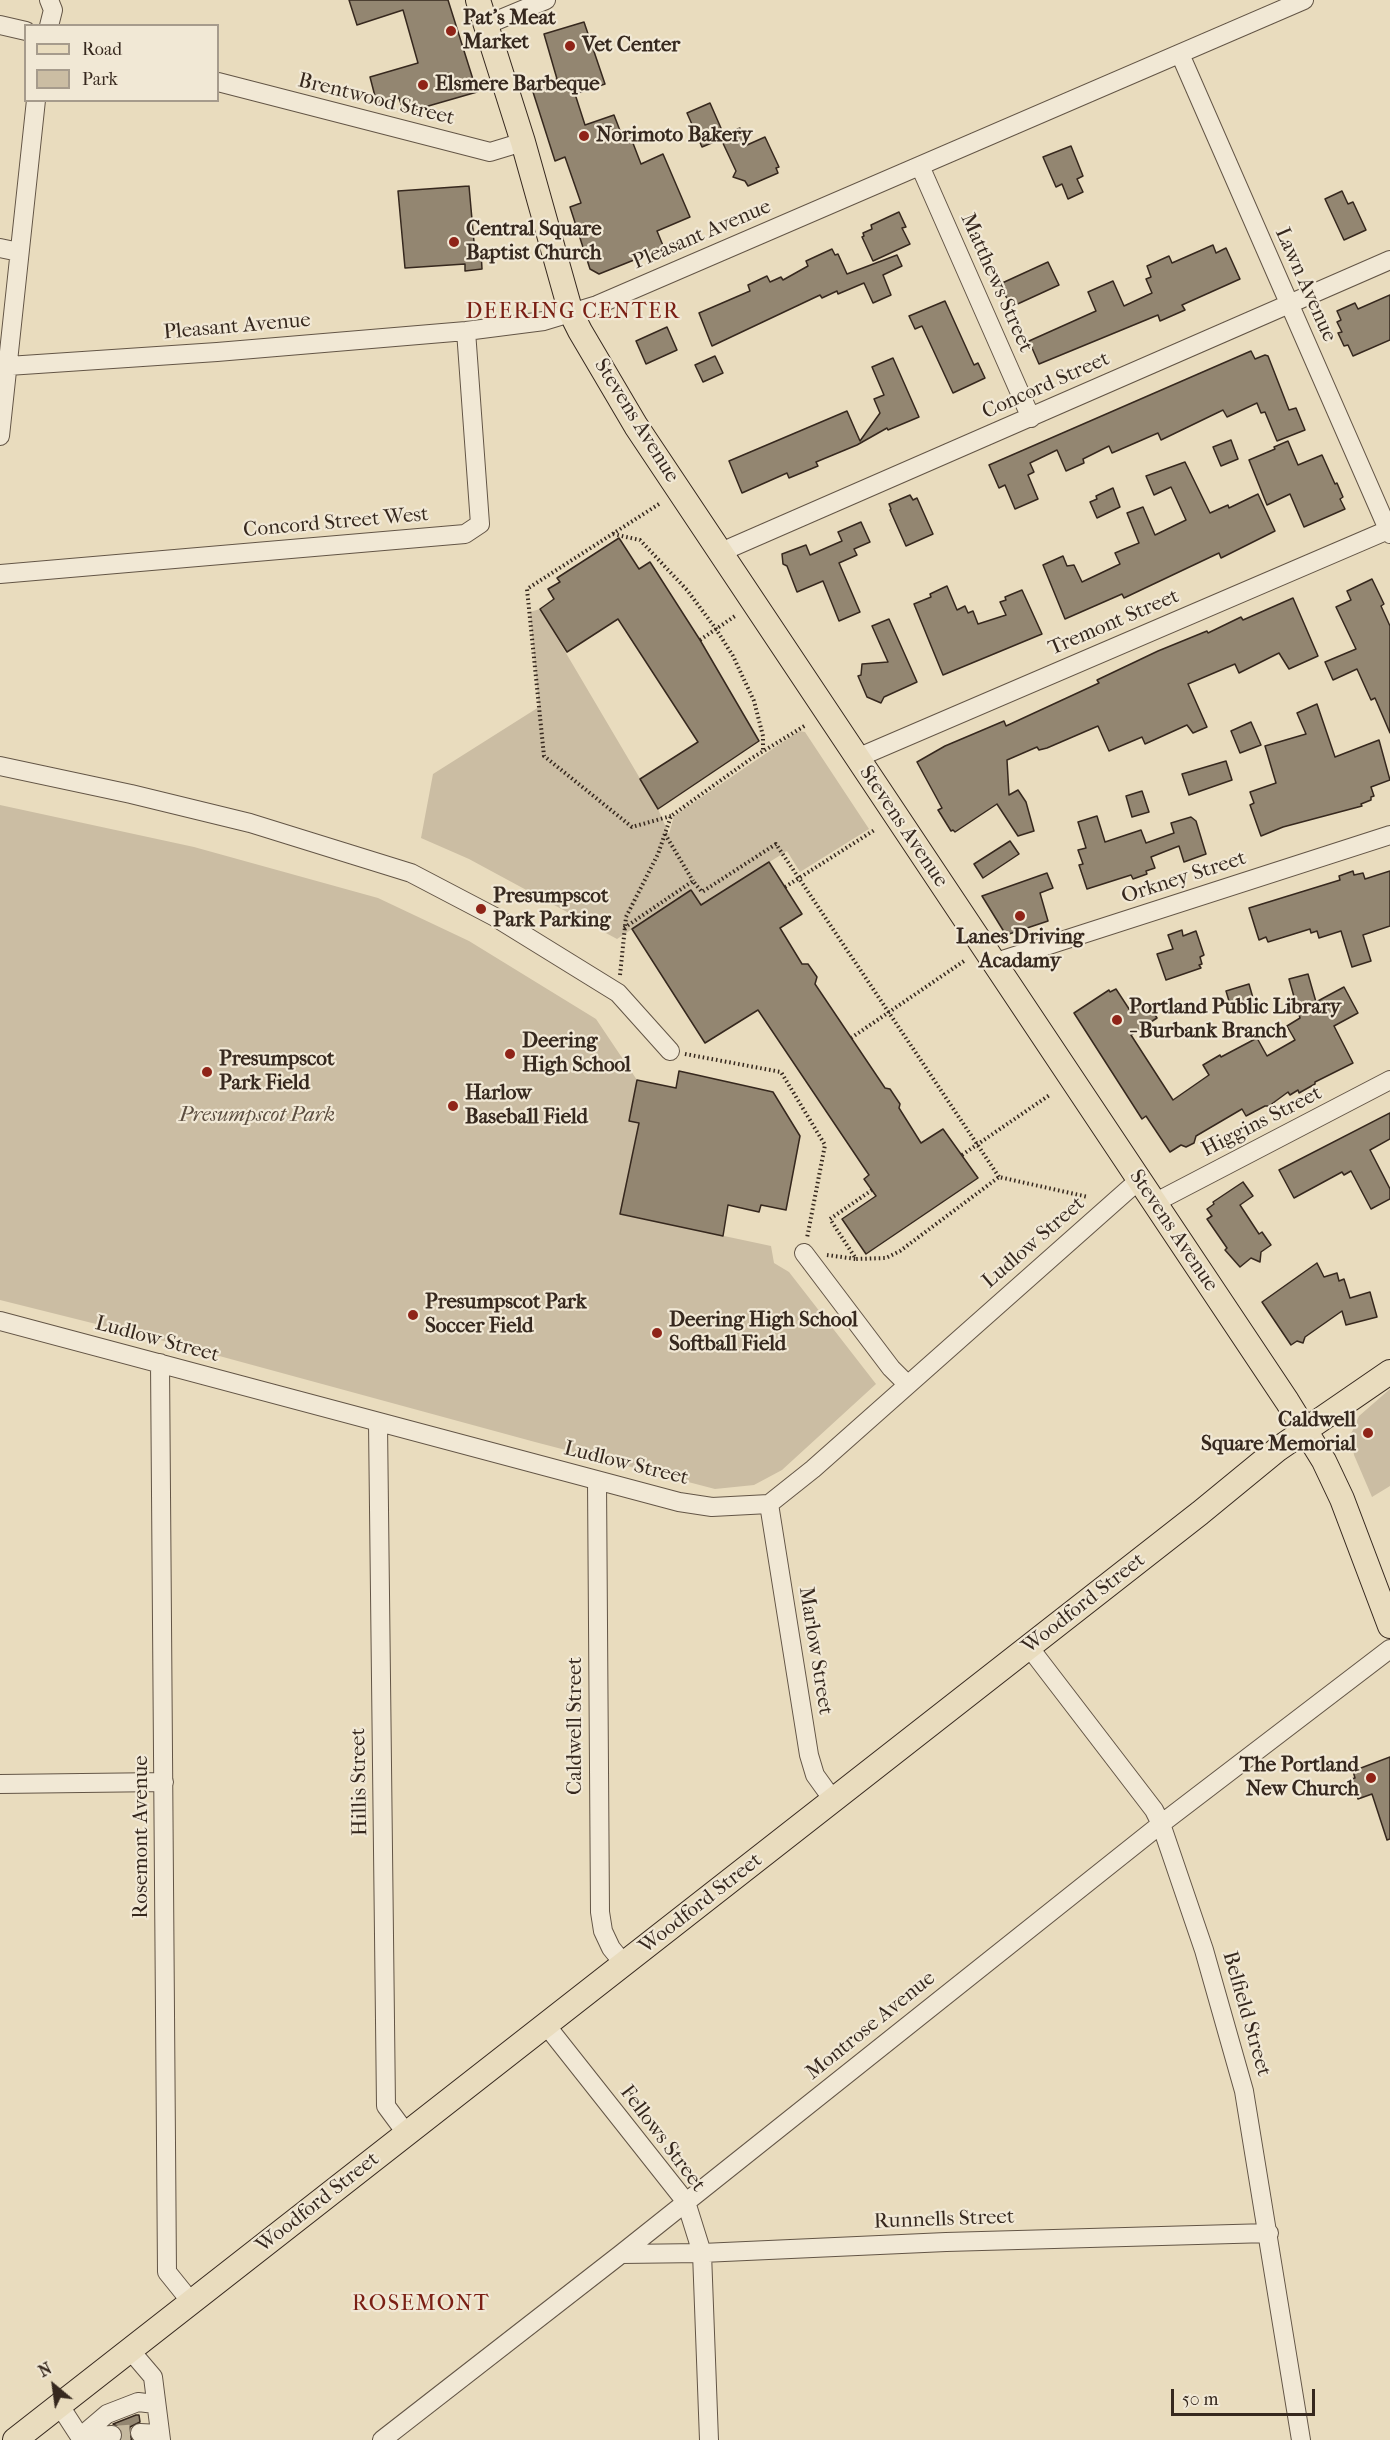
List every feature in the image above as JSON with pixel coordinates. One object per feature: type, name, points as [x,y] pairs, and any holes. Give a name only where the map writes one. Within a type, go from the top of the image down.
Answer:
[{"type":"main road","name":"Stevens Avenue","points":[[478,0],[523,142],[571,313],[636,426],[1324,1461],[1342,1499],[1390,1626]]},
{"type":"main road","name":"Woodford Street","points":[[15,2440],[1029,1647],[1278,1449],[1390,1372]]},
{"type":"street","points":[[49,0],[53,10],[50,24]]},
{"type":"street","points":[[486,25],[546,0]]},
{"type":"street","name":"Pleasant Avenue","points":[[8,366],[217,352],[466,331],[544,321],[597,305],[1304,0]]},
{"type":"street","points":[[0,25],[24,31]]},
{"type":"street","name":"Lawn Avenue","points":[[1180,54],[1389,532]]},
{"type":"street","name":"Brentwood Street","points":[[219,82],[490,152],[523,142]]},
{"type":"street","points":[[0,436],[36,102]]},
{"type":"street","name":"Matthews Street","points":[[920,166],[1031,418]]},
{"type":"street","points":[[0,248],[19,252]]},
{"type":"street","name":"Concord Street","points":[[721,552],[1390,260]]},
{"type":"street","name":"Concord Street West","points":[[0,574],[465,534],[480,524],[466,331]]},
{"type":"street","name":"Tremont Street","points":[[857,758],[1389,532]]},
{"type":"street","points":[[0,766],[131,794],[250,823],[411,873],[495,917],[618,993],[670,1051]]},
{"type":"street","name":"Orkney Street","points":[[993,963],[1390,835]]},
{"type":"street","name":"Higgins Street","points":[[1154,1203],[1390,1080]]},
{"type":"street","name":"Ludlow Street","points":[[0,1321],[597,1481],[712,1507],[769,1504],[813,1469],[1139,1180]]},
{"type":"street","points":[[804,1253],[891,1368],[907,1384]]},
{"type":"street","name":"Rosemont Avenue","points":[[159,1364],[168,2272],[192,2303]]},
{"type":"street","name":"Hillis Street","points":[[378,1423],[386,2106],[406,2133]]},
{"type":"street","name":"Caldwell Street","points":[[597,1481],[600,1912],[603,1931],[611,1948],[624,1964]]},
{"type":"street","name":"Marlow Street","points":[[769,1504],[809,1755],[815,1775],[833,1800]]},
{"type":"street","name":"Belfield Street","points":[[1029,1647],[1154,1810],[1161,1824],[1228,2026],[1244,2091],[1301,2440]]},
{"type":"street","name":"Montrose Avenue","points":[[382,2440],[621,2254],[1161,1824],[1390,1649]]},
{"type":"street","points":[[0,1784],[164,1782]]},
{"type":"street","name":"Fellows Street","points":[[546,2025],[686,2202],[702,2253],[709,2440]]},
{"type":"street","name":"Runnells Street","points":[[621,2254],[702,2253],[946,2242],[1269,2234]]},
{"type":"street","points":[[130,2350],[153,2377],[160,2437],[140,2433]]},
{"type":"street","points":[[81,2438],[107,2414],[138,2402],[155,2404]]},
{"type":"street","points":[[60,2406],[81,2438]]},
{"type":"street","points":[[81,2438],[112,2435]]},
{"type":"path","points":[[659,504],[527,589],[544,756],[632,827],[671,816],[763,751],[806,724]]},
{"type":"path","points":[[612,534],[640,540],[687,590],[716,629],[734,656],[754,700],[762,727],[763,751]]},
{"type":"path","points":[[700,640],[735,616]]},
{"type":"path","points":[[618,993],[626,917],[658,854],[671,816]]},
{"type":"path","points":[[785,887],[876,829]]},
{"type":"path","points":[[665,834],[702,892],[776,844],[999,1177],[1088,1197]]},
{"type":"path","points":[[624,928],[693,881]]},
{"type":"path","points":[[851,1038],[964,961]]},
{"type":"path","points":[[670,1051],[781,1072],[825,1145],[804,1253]]},
{"type":"path","points":[[962,1155],[1051,1094]]},
{"type":"path","points":[[872,1190],[830,1218],[855,1259],[886,1258],[900,1251],[999,1177]]},
{"type":"green space","points":[[540,609],[658,809],[669,834],[674,816],[799,731],[805,732],[869,829],[800,872],[787,851],[701,905],[691,890],[617,939],[469,859],[421,838],[433,774],[539,707],[530,612]]},
{"type":"green space","name":"Presumpscot Park","points":[[0,805],[194,847],[378,898],[469,941],[596,1019],[637,1080],[629,1121],[639,1123],[621,1214],[771,1246],[774,1263],[789,1272],[876,1384],[782,1470],[754,1485],[715,1489],[168,1342],[0,1300]]},
{"type":"green space","points":[[1390,1389],[1390,1486],[1372,1497],[1354,1455],[1351,1434],[1359,1416]]},
{"type":"building","points":[[349,0],[448,0],[477,92],[404,113],[399,98],[377,104],[370,77],[418,63],[403,10],[357,25]]},
{"type":"building","points":[[584,22],[605,84],[575,94],[585,125],[614,115],[624,141],[631,138],[641,164],[663,154],[690,217],[657,231],[664,248],[599,274],[590,269],[570,207],[581,203],[565,157],[555,161],[533,92],[553,85],[552,81],[557,79],[544,34]]},
{"type":"building","points":[[710,103],[724,135],[740,128],[747,145],[765,137],[779,167],[776,168],[778,173],[748,186],[745,181],[733,177],[736,171],[721,139],[702,147],[687,113]]},
{"type":"building","points":[[1071,146],[1083,176],[1077,179],[1083,192],[1068,199],[1062,184],[1056,187],[1043,157]]},
{"type":"building","points":[[469,186],[475,253],[481,252],[482,269],[465,271],[465,264],[405,268],[398,191]]},
{"type":"building","points":[[1342,191],[1348,204],[1353,202],[1366,230],[1344,240],[1325,199]]},
{"type":"building","points":[[899,212],[906,227],[902,228],[910,244],[873,261],[862,237],[863,233],[872,229],[871,225]]},
{"type":"building","points":[[1213,245],[1216,253],[1226,248],[1240,279],[1182,305],[1185,310],[1160,321],[1158,315],[1039,364],[1029,341],[1096,311],[1088,292],[1113,281],[1124,306],[1152,293],[1146,279],[1151,277],[1147,266],[1169,256],[1172,263]]},
{"type":"building","points":[[832,249],[835,255],[838,254],[847,274],[897,255],[902,266],[883,275],[891,295],[873,303],[864,283],[838,294],[837,291],[822,298],[820,295],[712,346],[699,313],[750,291],[748,285],[767,276],[770,282],[781,277],[783,280],[808,266],[806,261]]},
{"type":"building","points":[[1048,262],[1059,285],[1011,307],[1000,284]]},
{"type":"building","points":[[1390,295],[1390,340],[1353,356],[1348,345],[1344,346],[1338,333],[1342,332],[1337,322],[1341,320],[1337,311],[1355,303],[1358,309]]},
{"type":"building","points":[[945,301],[974,365],[978,363],[985,378],[953,393],[922,326],[915,329],[909,316]]},
{"type":"building","points":[[667,327],[677,350],[646,364],[636,341]]},
{"type":"building","points":[[1251,351],[1255,359],[1268,356],[1289,410],[1296,408],[1305,430],[1277,441],[1265,412],[1261,413],[1257,403],[1227,417],[1223,410],[1161,440],[1158,433],[1112,453],[1109,446],[1083,459],[1084,463],[1066,471],[1057,450],[1030,463],[1034,472],[1028,475],[1038,499],[1015,509],[1005,485],[999,488],[989,465]]},
{"type":"building","points":[[715,356],[723,373],[703,382],[695,365]]},
{"type":"building","points":[[893,358],[919,417],[888,430],[887,428],[857,445],[816,462],[818,466],[789,478],[787,473],[742,493],[729,461],[847,411],[860,441],[880,413],[874,399],[884,395],[872,367]]},
{"type":"building","points":[[1231,440],[1238,459],[1221,466],[1213,447]]},
{"type":"building","points":[[1288,441],[1298,465],[1322,455],[1343,497],[1340,499],[1345,509],[1304,527],[1290,494],[1267,505],[1249,460]]},
{"type":"building","points":[[1185,462],[1210,513],[1228,505],[1229,508],[1258,494],[1275,531],[1221,558],[1219,553],[1124,598],[1122,594],[1065,619],[1043,565],[1063,556],[1067,566],[1074,565],[1082,582],[1120,564],[1115,553],[1139,543],[1127,513],[1143,507],[1155,535],[1186,520],[1171,487],[1154,495],[1146,476]]},
{"type":"building","points":[[1113,488],[1120,507],[1097,518],[1090,502],[1097,499],[1096,496]]},
{"type":"building","points":[[910,495],[913,500],[917,498],[933,534],[906,546],[889,504]]},
{"type":"building","points":[[861,522],[870,542],[854,549],[857,555],[839,563],[860,612],[839,621],[823,581],[797,592],[787,566],[783,564],[782,554],[806,545],[810,555],[842,541],[838,532]]},
{"type":"building","points":[[619,538],[639,569],[650,562],[700,640],[759,741],[658,809],[640,779],[698,742],[618,619],[567,652],[540,609],[554,599],[548,589],[560,582],[557,578]]},
{"type":"building","points":[[1372,579],[1384,604],[1381,606],[1390,626],[1390,733],[1375,698],[1371,700],[1357,669],[1333,680],[1325,662],[1356,649],[1336,607],[1351,600],[1347,591]]},
{"type":"building","points":[[947,586],[957,610],[965,606],[968,613],[973,611],[978,624],[1006,615],[1000,602],[1006,600],[1005,597],[1022,590],[1042,634],[943,675],[914,604],[931,597],[930,594]]},
{"type":"building","points":[[1293,598],[1318,656],[1289,669],[1279,653],[1239,673],[1235,664],[1188,684],[1207,727],[1193,733],[1187,725],[1145,744],[1142,737],[1109,751],[1098,726],[1047,748],[1039,750],[1037,747],[1007,760],[1009,795],[1018,790],[1026,802],[1034,831],[1018,836],[997,804],[955,832],[951,831],[938,810],[942,808],[917,762],[945,746],[1004,721],[1006,726],[1099,683],[1097,680],[1158,651],[1207,631],[1208,633],[1241,617],[1243,620]]},
{"type":"building","points":[[889,619],[917,682],[884,697],[881,703],[867,697],[858,676],[861,675],[862,664],[888,662],[872,626]]},
{"type":"building","points":[[1317,704],[1335,757],[1379,740],[1390,780],[1371,787],[1374,796],[1371,800],[1361,804],[1362,806],[1283,827],[1261,836],[1250,805],[1254,803],[1250,792],[1276,783],[1265,746],[1306,734],[1297,713]]},
{"type":"building","points":[[1251,722],[1261,745],[1240,753],[1231,731]]},
{"type":"building","points":[[1226,761],[1232,780],[1189,795],[1182,774]]},
{"type":"building","points":[[1142,791],[1149,812],[1132,817],[1126,796]]},
{"type":"building","points":[[1097,816],[1105,842],[1141,830],[1146,843],[1174,833],[1171,823],[1191,817],[1196,821],[1206,854],[1184,862],[1179,846],[1151,857],[1155,868],[1146,871],[1147,874],[1133,879],[1131,875],[1087,889],[1079,865],[1083,864],[1078,850],[1086,848],[1078,822]]},
{"type":"building","points":[[1010,841],[1019,854],[983,878],[974,864]]},
{"type":"building","name":"Deering High School","points":[[769,862],[802,914],[780,928],[802,964],[808,964],[817,977],[815,984],[885,1088],[890,1089],[900,1104],[899,1108],[921,1143],[943,1129],[978,1178],[866,1254],[842,1219],[876,1196],[864,1179],[869,1175],[758,1010],[705,1043],[632,929],[691,890],[701,905]]},
{"type":"building","points":[[1353,871],[1354,875],[1363,873],[1365,879],[1390,871],[1390,926],[1363,935],[1371,961],[1352,967],[1341,931],[1319,938],[1317,931],[1311,933],[1310,929],[1268,942],[1266,937],[1259,940],[1249,908],[1340,880],[1339,876]]},
{"type":"building","points":[[1047,873],[1053,888],[1040,893],[1048,921],[1006,935],[982,896]]},
{"type":"building","points":[[1182,930],[1183,936],[1196,931],[1204,955],[1200,957],[1201,968],[1166,980],[1157,954],[1173,949],[1168,935]]},
{"type":"building","points":[[1308,974],[1316,1002],[1344,987],[1358,1013],[1334,1026],[1353,1063],[1315,1082],[1299,1093],[1298,1090],[1290,1095],[1288,1092],[1269,1106],[1246,1116],[1242,1109],[1196,1136],[1194,1143],[1186,1147],[1181,1145],[1170,1152],[1146,1116],[1142,1119],[1074,1013],[1109,990],[1110,992],[1116,989],[1131,1012],[1147,1002],[1157,1018],[1131,1035],[1173,1100],[1209,1075],[1203,1065],[1220,1055],[1221,1057],[1257,1038],[1267,1056],[1295,1040],[1287,1026],[1300,1018],[1289,979]]},
{"type":"building","points":[[1249,984],[1255,1005],[1232,1011],[1226,991]]},
{"type":"building","points":[[679,1071],[773,1092],[800,1136],[786,1210],[761,1205],[759,1212],[728,1205],[723,1236],[620,1214],[639,1123],[629,1121],[637,1080],[676,1088]]},
{"type":"building","points":[[1390,1113],[1390,1139],[1370,1150],[1390,1189],[1390,1199],[1371,1209],[1351,1171],[1344,1175],[1342,1172],[1294,1198],[1279,1170]]},
{"type":"building","points":[[1243,1182],[1253,1196],[1240,1205],[1259,1234],[1262,1232],[1271,1245],[1261,1252],[1260,1262],[1251,1258],[1240,1267],[1225,1250],[1227,1248],[1207,1219],[1212,1216],[1207,1209],[1214,1204],[1213,1202]]},
{"type":"building","points":[[1317,1263],[1324,1277],[1337,1273],[1339,1281],[1344,1279],[1350,1298],[1370,1292],[1377,1317],[1346,1325],[1342,1311],[1305,1337],[1303,1343],[1297,1341],[1291,1345],[1262,1302]]},
{"type":"building","name":"The Portland New Church","points":[[1390,1757],[1390,1839],[1387,1840],[1372,1794],[1358,1799],[1351,1779],[1355,1778],[1353,1771]]},
{"type":"building","points":[[139,2415],[140,2422],[130,2427],[129,2433],[132,2440],[122,2440],[122,2429],[113,2424]]},
{"type":"tunnel","points":[[112,2435],[140,2433]]},
{"type":"place","name":"Pat's Meat Market","points":[[451,31]]},
{"type":"place","name":"Vet Center","points":[[570,46]]},
{"type":"place","name":"Elsmere Barbeque","points":[[423,85]]},
{"type":"place","name":"Norimoto Bakery","points":[[584,136]]},
{"type":"place","name":"Central Square Baptist Church","points":[[454,242]]},
{"type":"place","name":"Presumpscot Park Parking","points":[[481,909]]},
{"type":"place","name":"Lanes Driving Acadamy","points":[[1020,916]]},
{"type":"place","name":"Portland Public Library - Burbank Branch","points":[[1117,1020]]},
{"type":"place","name":"Deering High School","points":[[510,1054]]},
{"type":"place","name":"Presumpscot Park Field","points":[[207,1072]]},
{"type":"place","name":"Harlow Baseball Field","points":[[453,1106]]},
{"type":"place","name":"Presumpscot Park Soccer Field","points":[[413,1315]]},
{"type":"place","name":"Deering High School Softball Field","points":[[657,1333]]},
{"type":"place","name":"Caldwell Square Memorial","points":[[1368,1433]]},
{"type":"place","name":"The Portland New Church","points":[[1371,1778]]},
{"type":"district","name":"DEERING CENTER","points":[[573,313]]},
{"type":"district","name":"ROSEMONT","points":[[421,2305]]}]
